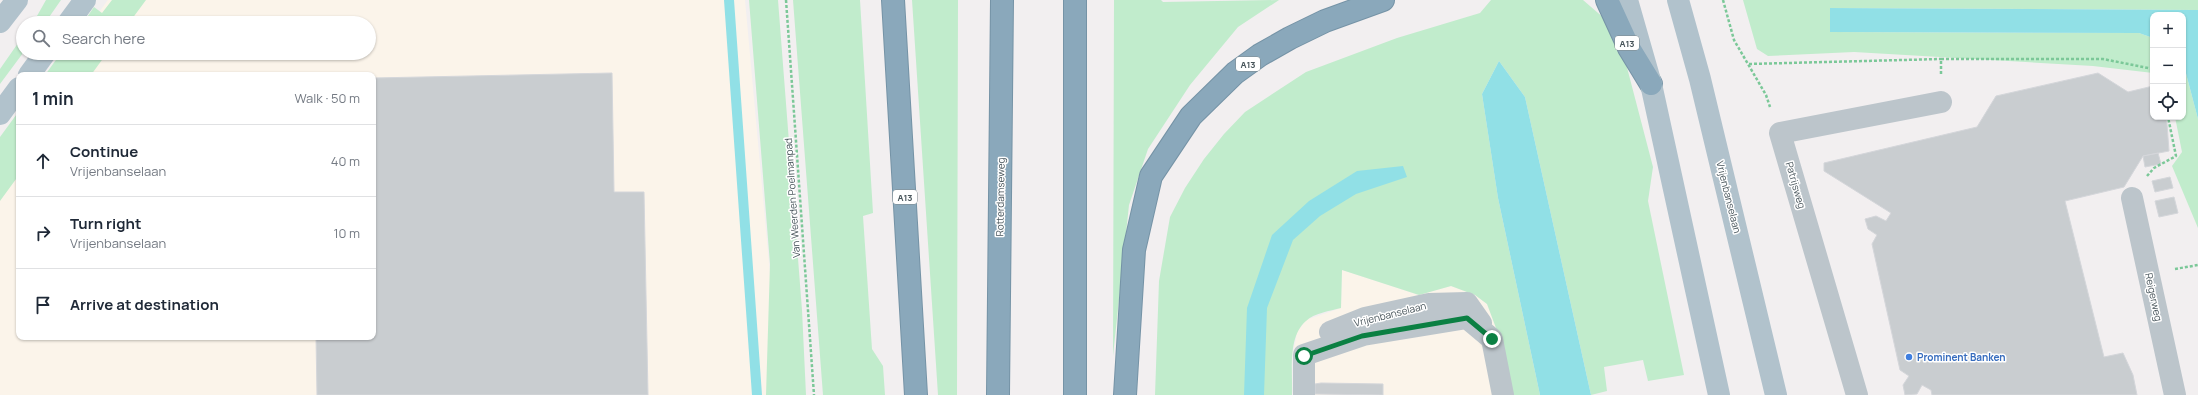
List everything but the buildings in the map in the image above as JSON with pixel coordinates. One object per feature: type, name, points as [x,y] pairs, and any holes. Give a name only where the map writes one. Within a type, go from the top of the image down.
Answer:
[{"type":"highway","name":"A13","points":[[893,0],[916,395]]},
{"type":"highway","name":"Rotterdamseweg","points":[[998,395],[1002,0]]},
{"type":"highway","points":[[1075,0],[1075,395]]},
{"type":"highway","name":"A13","points":[[1125,395],[1134,250],[1151,176],[1191,116],[1235,73],[1260,55],[1325,21],[1383,0]]},
{"type":"highway","name":"A13","points":[[1606,0],[1629,48],[1651,84]]},
{"type":"main road","points":[[0,22],[17,0]]},
{"type":"main road","points":[[73,16],[85,0]]},
{"type":"main road","points":[[1627,0],[1651,84],[1719,395]]},
{"type":"main road","name":"Vrijenbanselaan","points":[[1678,0],[1704,94],[1776,395]]},
{"type":"main road","points":[[31,72],[40,60]]},
{"type":"main road","points":[[0,114],[16,92]]},
{"type":"street","points":[[1780,133],[1941,102]]},
{"type":"street","name":"Patrijsweg","points":[[1780,133],[1857,395]]},
{"type":"street","name":"Reigerweg","points":[[2132,198],[2175,395]]},
{"type":"street","name":"Vrijenbanselaan","points":[[1304,395],[1304,356],[1362,336],[1467,318],[1492,339],[1503,395]]},
{"type":"path","name":"Van Weerden Poelmanpad","points":[[786,0],[814,395]]},
{"type":"path","points":[[1723,0],[1734,40],[1766,95],[1780,133]]},
{"type":"path","points":[[1749,64],[1941,59],[2103,59],[2150,68]]},
{"type":"path","points":[[1941,59],[1941,102]]},
{"type":"path","points":[[2132,198],[2154,168],[2176,156],[2169,120]]},
{"type":"shaded area","points":[[108,0],[745,0],[781,395],[0,395],[0,150],[16,128],[16,340],[376,340],[376,72],[56,72],[65,60],[376,60],[376,16],[96,16]]},
{"type":"shaded area","points":[[1342,270],[1419,295],[1451,286],[1475,295],[1487,304],[1496,328],[1512,395],[1293,395],[1293,356],[1297,332],[1306,320],[1341,308]]},
{"type":"green space","points":[[46,0],[61,0],[50,16],[37,16]]},
{"type":"green space","points":[[112,0],[146,0],[134,16],[88,16],[94,7],[102,13]]},
{"type":"green space","points":[[749,0],[778,0],[802,310],[806,395],[766,395],[770,264]]},
{"type":"green space","points":[[793,0],[860,0],[873,213],[863,216],[872,349],[883,366],[885,395],[823,395]]},
{"type":"green space","points":[[912,0],[958,0],[957,395],[938,395]]},
{"type":"green space","points":[[1114,0],[1161,0],[1163,2],[1279,0],[1238,27],[1190,85],[1148,149],[1129,205],[1113,356]]},
{"type":"green space","points":[[1491,0],[1583,0],[1612,25],[1624,56],[1653,167],[1648,201],[1684,375],[1648,381],[1643,360],[1604,367],[1607,391],[1591,395],[1525,97],[1499,61],[1482,94],[1498,198],[1540,395],[1512,395],[1496,328],[1487,304],[1475,295],[1451,286],[1419,295],[1342,270],[1341,308],[1309,318],[1300,328],[1296,336],[1292,356],[1292,395],[1155,395],[1159,281],[1170,217],[1185,188],[1204,159],[1224,134],[1245,112],[1306,72],[1397,38],[1480,13]]},
{"type":"green space","points":[[1743,0],[2198,0],[2198,10],[1831,8],[1831,32],[2139,33],[2150,37],[2150,73],[2093,66],[1854,52],[1768,56],[1757,49]]},
{"type":"green space","points":[[16,46],[16,60],[18,60],[0,84],[0,69]]},
{"type":"green space","points":[[56,60],[102,60],[93,72],[47,72]]},
{"type":"green space","points":[[2186,73],[2198,119],[2198,228],[2172,166],[2182,152],[2176,120],[2186,120]]},
{"type":"green space","points":[[16,115],[16,179],[0,201],[0,137]]},
{"type":"water","points":[[1830,8],[2198,10],[2198,119],[2186,73],[2186,12],[2150,12],[2150,37],[2139,33],[1830,32]]},
{"type":"water","points":[[1499,61],[1525,97],[1591,395],[1540,395],[1498,198],[1482,94]]},
{"type":"water","points":[[1403,166],[1407,177],[1356,194],[1320,216],[1293,240],[1267,308],[1264,395],[1244,395],[1247,308],[1272,235],[1309,201],[1357,171]]},
{"type":"waterway","points":[[729,0],[757,395]]},
{"type":"place","name":"Prominent Banken","points":[[1909,357]]},
{"type":"route","points":[[1304,356],[1362,336],[1467,318],[1492,339]]}]
